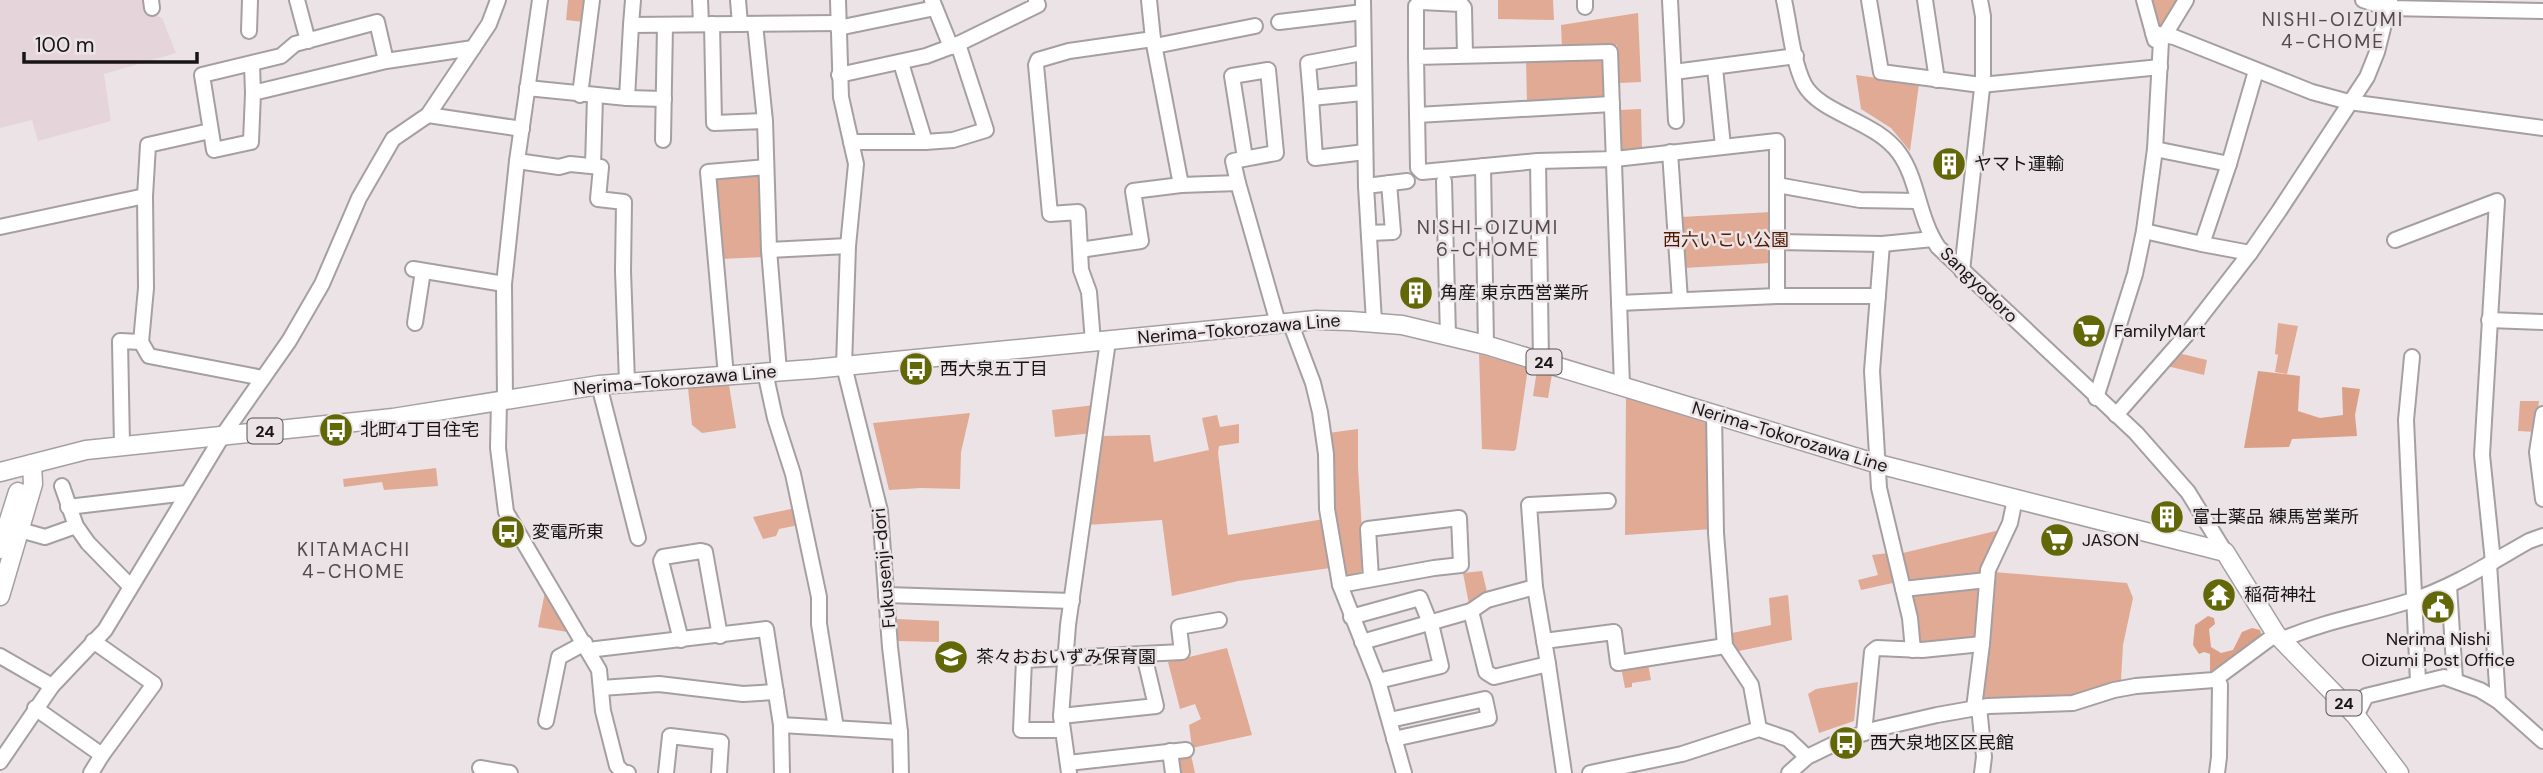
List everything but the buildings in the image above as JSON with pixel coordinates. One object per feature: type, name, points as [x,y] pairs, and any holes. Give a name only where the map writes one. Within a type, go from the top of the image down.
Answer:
[{"type":"main road","name":"Nerima-Tokorozawa Line","points":[[32,464],[86,450],[122,445],[393,418],[627,382],[844,366],[1316,320],[1374,322],[1402,325],[1486,345],[1878,464],[2225,552]]},
{"type":"main road","name":"24","points":[[0,472],[32,464]]},
{"type":"main road","points":[[0,596],[33,484],[32,464]]},
{"type":"main road","points":[[0,549],[20,487],[32,464]]},
{"type":"main road","name":"24","points":[[2225,552],[2279,637],[2356,716],[2399,773]]},
{"type":"street","points":[[249,31],[250,0]]},
{"type":"street","points":[[297,0],[308,41]]},
{"type":"street","points":[[1,758],[52,686],[104,630],[223,435],[289,341],[322,284],[359,198],[393,139],[428,114],[489,24],[498,0]]},
{"type":"street","points":[[540,0],[517,161],[504,284],[502,400],[498,448],[506,512],[599,670],[603,711],[624,771],[604,773]]},
{"type":"street","points":[[592,0],[587,96],[593,166]]},
{"type":"street","points":[[627,99],[633,0]]},
{"type":"street","points":[[700,0],[707,24],[714,123],[765,121]]},
{"type":"street","points":[[738,0],[747,24],[765,121],[775,418],[793,474],[819,597],[819,624],[836,728]]},
{"type":"street","name":"Fukusenji-dori","points":[[838,0],[841,97],[856,164],[848,246],[844,366],[880,511],[900,732],[901,773]]},
{"type":"street","points":[[839,75],[901,63],[954,45],[1038,5],[1036,0]]},
{"type":"street","points":[[1149,0],[1154,43],[1181,185]]},
{"type":"street","points":[[1670,0],[1676,121]]},
{"type":"street","name":"Sangyodoro","points":[[1784,0],[1805,85],[1815,97],[1891,142],[1906,164],[1917,201],[1933,239],[1962,271],[2136,433],[2188,492],[2225,552]]},
{"type":"street","points":[[1869,0],[1881,72],[1981,85],[2160,67]]},
{"type":"street","points":[[1925,0],[1937,80]]},
{"type":"street","points":[[1962,271],[1981,85],[1983,16],[1980,0]]},
{"type":"street","points":[[2096,398],[2134,274],[2144,231],[2155,149],[2160,67],[2159,34],[2144,0]]},
{"type":"street","points":[[2159,34],[2186,0]]},
{"type":"street","points":[[2363,0],[2388,4],[2543,11]]},
{"type":"street","points":[[1465,55],[1464,8],[1461,4],[1421,2],[1416,6],[1418,168],[1422,172],[1538,161],[1615,159],[1777,141],[1777,296]]},
{"type":"street","points":[[631,25],[838,26],[933,4],[954,45],[986,130],[953,141],[851,142]]},
{"type":"street","points":[[2116,415],[2188,333],[2250,253],[2367,77],[2377,52],[2388,4]]},
{"type":"street","points":[[1279,22],[1363,6],[1364,152],[1374,322]]},
{"type":"street","points":[[252,64],[251,142],[214,150],[202,75],[281,56],[295,44],[377,22],[386,61]]},
{"type":"street","points":[[663,140],[665,25]]},
{"type":"street","points":[[1186,750],[1069,768],[1062,723],[1066,659],[1100,341],[1081,270],[1079,212],[1050,214],[1036,65],[1038,60],[1069,51],[1154,43],[1255,26]]},
{"type":"street","points":[[2159,34],[2312,92],[2349,102],[2543,128]]},
{"type":"street","points":[[253,93],[386,61],[473,48]]},
{"type":"street","points":[[1416,57],[1610,52],[1622,386]]},
{"type":"street","points":[[1363,53],[1308,64],[1315,159],[1364,152]]},
{"type":"street","points":[[1674,72],[1796,56]]},
{"type":"street","points":[[901,63],[925,142]]},
{"type":"street","points":[[1714,68],[1723,146]]},
{"type":"street","points":[[1245,158],[1232,76],[1268,70],[1276,153],[1233,160],[1284,323],[1313,383],[1326,454],[1327,509],[1340,584],[1378,681],[1404,773]]},
{"type":"street","points":[[2202,244],[2256,71]]},
{"type":"street","points":[[527,88],[587,96],[664,99]]},
{"type":"street","points":[[1311,98],[1363,93]]},
{"type":"street","points":[[1417,115],[1612,104]]},
{"type":"street","points":[[428,114],[522,129]]},
{"type":"street","points":[[210,131],[148,145],[145,196],[146,288],[141,342],[149,356],[263,378]]},
{"type":"street","points":[[2155,149],[2229,164]]},
{"type":"street","points":[[1671,152],[1680,300]]},
{"type":"street","points":[[517,161],[559,167],[570,164],[601,167],[598,199],[624,202],[622,271],[627,382]]},
{"type":"street","points":[[1538,161],[1541,361]]},
{"type":"street","points":[[1483,166],[1486,345]]},
{"type":"street","points":[[726,376],[708,172],[766,167]]},
{"type":"street","points":[[1366,186],[1408,181]]},
{"type":"street","points":[[1444,181],[1448,336]]},
{"type":"street","points":[[1080,250],[1141,241],[1133,191],[1181,185],[1238,183]]},
{"type":"street","points":[[1369,233],[1394,232],[1389,183]]},
{"type":"street","points":[[1777,185],[1860,200],[1917,201]]},
{"type":"street","points":[[0,227],[145,196]]},
{"type":"street","points":[[2395,240],[2497,201],[2482,455],[2498,701]]},
{"type":"street","points":[[2144,231],[2250,253]]},
{"type":"street","points":[[1776,242],[1882,244],[1933,239]]},
{"type":"street","points":[[1882,244],[1872,379],[1879,488],[1903,589],[1913,650]]},
{"type":"street","points":[[769,250],[848,246]]},
{"type":"street","points":[[415,323],[418,270],[504,284]]},
{"type":"street","points":[[1619,303],[1777,296],[1878,296]]},
{"type":"street","points":[[2489,320],[2543,322]]},
{"type":"street","points":[[122,445],[120,341],[141,342]]},
{"type":"street","points":[[2412,357],[2406,420],[2418,682]]},
{"type":"street","points":[[599,385],[638,538]]},
{"type":"street","points":[[1714,414],[1716,533],[1725,646],[1751,685],[1759,729]]},
{"type":"street","points":[[2543,414],[2537,452],[2543,499]]},
{"type":"street","points":[[62,486],[76,526],[88,543],[130,586]]},
{"type":"street","points":[[68,507],[187,493]]},
{"type":"street","points":[[1982,773],[1984,757],[1976,707],[1988,570],[2010,523],[2015,499]]},
{"type":"street","points":[[1564,773],[1535,587],[1529,505],[1608,501]]},
{"type":"street","points":[[1340,584],[1461,565],[1460,518],[1368,529],[1371,578]]},
{"type":"street","points":[[20,530],[45,537],[76,526]]},
{"type":"street","points":[[1789,773],[1807,757],[1825,747],[1864,733],[1976,707],[2073,704],[2114,690],[2217,679],[2279,637],[2413,600],[2449,586],[2529,541],[2543,536]]},
{"type":"street","points":[[681,640],[661,561],[663,557],[701,551],[705,552],[720,636]]},
{"type":"street","points":[[1903,589],[1987,580]]},
{"type":"street","points":[[2449,586],[2455,680]]},
{"type":"street","points":[[1362,642],[1471,611],[1487,600],[1535,587]]},
{"type":"street","points":[[886,595],[1072,601]]},
{"type":"street","points":[[1351,617],[1420,598],[1441,666],[1378,681]]},
{"type":"street","points":[[1471,611],[1486,672],[1494,677],[1548,664]]},
{"type":"street","points":[[1144,655],[1156,706],[1021,730],[1024,660],[1182,652],[1179,627],[1219,620]]},
{"type":"street","points":[[546,721],[559,657],[587,647],[681,640],[766,629],[781,725],[782,773]]},
{"type":"street","points":[[1544,640],[1614,632],[1618,663],[1725,646]]},
{"type":"street","points":[[91,773],[154,684],[93,641]]},
{"type":"street","points":[[1864,733],[1872,652],[1877,648],[1913,650],[1982,643]]},
{"type":"street","points":[[0,656],[52,686]]},
{"type":"street","points":[[2356,716],[2366,696],[2444,677],[2480,690],[2498,701],[2543,741]]},
{"type":"street","points":[[2217,679],[2220,685],[2217,773]]},
{"type":"street","points":[[601,688],[659,684],[743,694],[776,692]]},
{"type":"street","points":[[1390,720],[1485,699],[1489,718],[1394,739]]},
{"type":"street","points":[[35,708],[102,754]]},
{"type":"street","points":[[781,725],[900,732]]},
{"type":"street","points":[[1590,773],[1682,754],[1759,729],[1788,739],[1807,757]]},
{"type":"street","points":[[666,773],[670,736],[721,741],[719,773]]},
{"type":"street","points":[[1171,751],[1173,773]]},
{"type":"street","points":[[480,768],[510,773]]},
{"type":"shaded area","points":[[0,0],[146,0],[149,12],[162,18],[176,53],[104,74],[111,121],[38,141],[32,120],[0,128]]},
{"type":"shaded area","points":[[2258,371],[2300,376],[2298,411],[2320,418],[2343,415],[2342,387],[2360,389],[2355,415],[2357,436],[2292,439],[2289,447],[2244,448]]},
{"type":"shaded area","points":[[2208,616],[2214,618],[2215,624],[2209,629],[2211,647],[2221,653],[2233,650],[2242,632],[2252,628],[2260,630],[2262,636],[2210,674],[2210,654],[2199,654],[2193,645],[2195,625]]},
{"type":"green space","points":[[568,0],[587,0],[584,22],[566,20]]},
{"type":"green space","points":[[1498,0],[1553,0],[1554,20],[1498,19]]},
{"type":"green space","points":[[2151,0],[2179,0],[2162,28],[2158,26]]},
{"type":"green space","points":[[1638,13],[1641,82],[1619,83],[1617,45],[1562,47],[1561,25]]},
{"type":"green space","points":[[1604,57],[1605,99],[1527,104],[1526,59]]},
{"type":"green space","points":[[1856,75],[1919,84],[1910,151],[1891,128],[1861,109]]},
{"type":"green space","points":[[1641,109],[1642,149],[1624,152],[1620,149],[1620,110]]},
{"type":"green space","points":[[756,174],[762,178],[766,257],[721,259],[713,179],[716,175]]},
{"type":"green space","name":"西六いこい公園","points":[[1771,212],[1770,263],[1684,268],[1681,217]]},
{"type":"green space","points":[[2278,323],[2298,326],[2287,374],[2275,372]]},
{"type":"green space","points":[[2178,353],[2207,360],[2204,375],[2167,366]]},
{"type":"green space","points":[[1479,354],[1528,368],[1514,451],[1482,449]]},
{"type":"green space","points":[[1537,370],[1552,374],[1548,398],[1533,396]]},
{"type":"green space","points":[[729,385],[736,428],[702,433],[692,425],[688,388]]},
{"type":"green space","points":[[1626,397],[1710,424],[1712,529],[1625,535]]},
{"type":"green space","points":[[2520,401],[2539,401],[2535,432],[2518,431]]},
{"type":"green space","points":[[1095,405],[1093,433],[1055,437],[1052,410]]},
{"type":"green space","points":[[970,413],[961,452],[960,489],[889,490],[873,423]]},
{"type":"green space","points":[[1217,415],[1220,427],[1239,424],[1239,443],[1219,446],[1218,453],[1228,535],[1324,519],[1330,568],[1238,581],[1172,596],[1162,520],[1087,525],[1102,436],[1150,435],[1154,462],[1209,450],[1202,418]]},
{"type":"green space","points":[[1358,429],[1364,562],[1360,575],[1348,577],[1340,570],[1332,505],[1328,433]]},
{"type":"green space","points":[[436,468],[438,486],[384,490],[382,482],[344,487],[343,479]]},
{"type":"green space","points":[[796,508],[799,525],[779,529],[776,536],[763,539],[753,517]]},
{"type":"green space","points":[[2000,530],[1983,572],[1979,575],[1911,582],[1906,580],[1861,590],[1858,580],[1878,575],[1872,555],[1888,553],[1890,556]]},
{"type":"green space","points":[[1482,571],[1488,596],[1469,604],[1463,573]]},
{"type":"green space","points":[[1993,572],[2127,583],[2133,598],[2123,645],[2121,680],[2073,698],[1980,699]]},
{"type":"green space","points":[[546,587],[573,633],[538,627]]},
{"type":"green space","points":[[1977,588],[1982,591],[1975,639],[1922,645],[1917,642],[1910,598],[1913,594]]},
{"type":"green space","points":[[1788,595],[1792,640],[1734,652],[1729,638],[1732,633],[1771,625],[1769,598]]},
{"type":"green space","points":[[897,619],[939,621],[939,642],[898,641]]},
{"type":"green space","points":[[1227,648],[1252,735],[1192,748],[1189,725],[1201,719],[1195,704],[1180,709],[1168,662]]},
{"type":"green space","points":[[1648,664],[1651,680],[1632,683],[1632,687],[1625,688],[1621,667]]},
{"type":"green space","points":[[1858,682],[1854,721],[1819,733],[1808,694],[1816,689]]},
{"type":"green space","points":[[1191,755],[1195,773],[1177,773],[1176,761],[1179,757]]},
{"type":"place","name":"ヤマト運輸","points":[[1949,164]]},
{"type":"place","name":"角産 東京西営業所","points":[[1416,293]]},
{"type":"place","name":"FamilyMart","points":[[2089,331]]},
{"type":"place","name":"西大泉五丁目","points":[[916,369]]},
{"type":"place","name":"北町4丁目住宅","points":[[336,430]]},
{"type":"place","name":"富士薬品 練馬営業所","points":[[2167,517]]},
{"type":"place","name":"変電所東","points":[[508,532]]},
{"type":"place","name":"JASON","points":[[2057,540]]},
{"type":"place","name":"稲荷神社","points":[[2219,595]]},
{"type":"place","name":"Nerima Nishi Oizumi Post Office","points":[[2438,607]]},
{"type":"place","name":"茶々おおいずみ保育園","points":[[951,657]]},
{"type":"place","name":"西大泉地区区民館","points":[[1846,743]]},
{"type":"district","name":"NISHI-OIZUMI 4-CHOME","points":[[2333,30]]},
{"type":"district","name":"NISHI-OIZUMI 6-CHOME","points":[[1488,238]]},
{"type":"district","name":"KITAMACHI 4-CHOME","points":[[354,560]]}]
